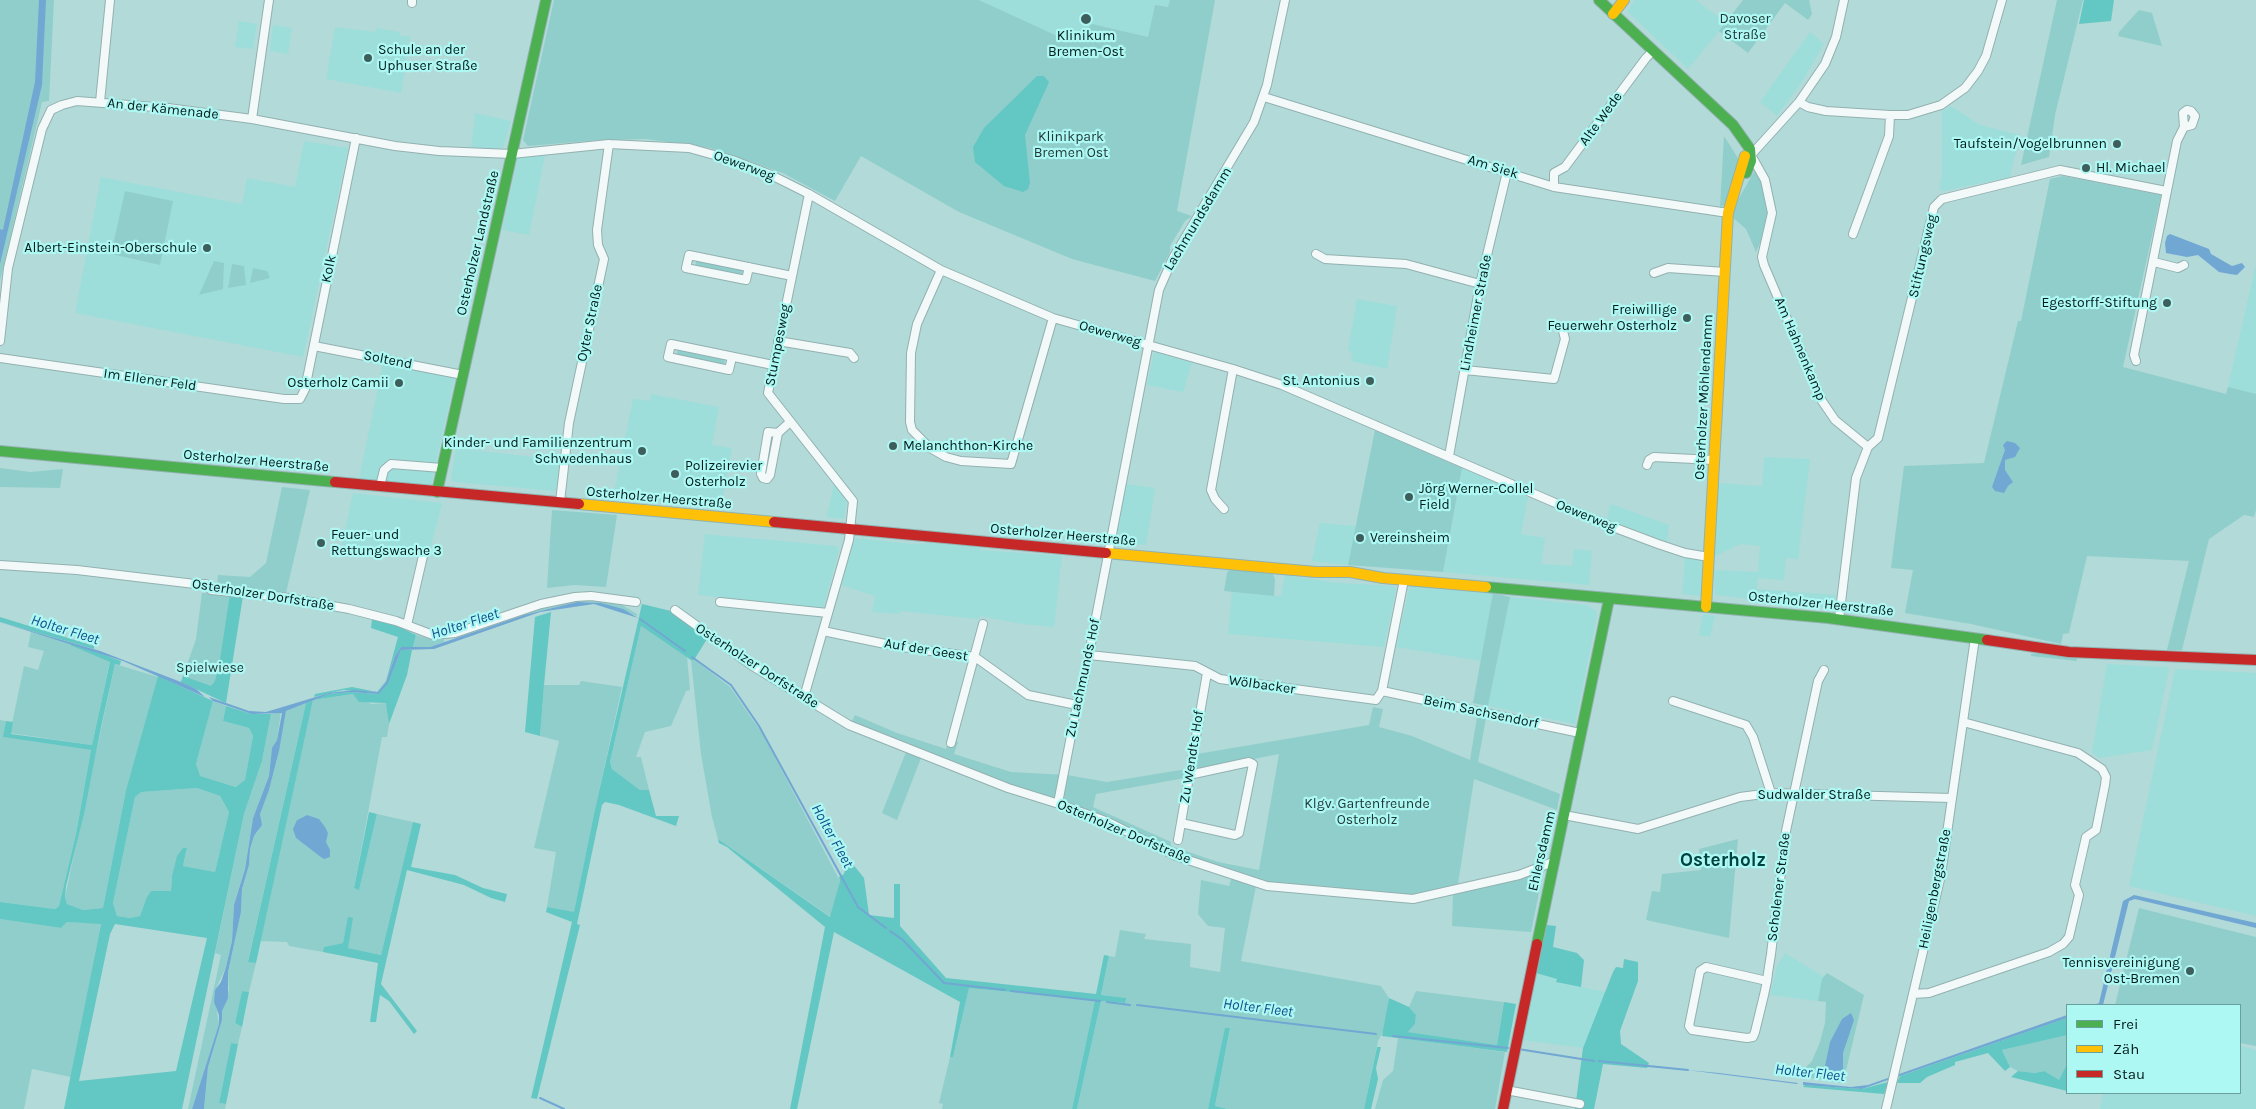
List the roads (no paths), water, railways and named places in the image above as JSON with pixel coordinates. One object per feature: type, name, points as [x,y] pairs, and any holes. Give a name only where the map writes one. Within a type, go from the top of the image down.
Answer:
[{"type":"main road","name":"Osterholzer Landstraße","points":[[437,492],[546,0]]},
{"type":"main road","points":[[1599,0],[1719,114],[1733,125],[1747,144],[1748,155]]},
{"type":"main road","points":[[1614,14],[1624,0]]},
{"type":"main road","name":"Osterholzer Möhlendamm","points":[[1706,607],[1728,213],[1734,189],[1745,175],[1751,161],[1748,155]]},
{"type":"main road","name":"Osterholzer Heerstraße","points":[[0,451],[1316,572],[1350,572],[1383,578],[1839,619],[2069,652],[2256,660]]},
{"type":"main road","name":"Ehlersdamm","points":[[1503,1109],[1609,599]]},
{"type":"street","points":[[100,102],[110,0]]},
{"type":"street","points":[[252,120],[270,0]]},
{"type":"street","name":"Lachmundsdamm","points":[[1109,552],[1162,280],[1173,258],[1246,138],[1264,97],[1285,0]]},
{"type":"street","points":[[1748,155],[1799,102],[1825,64],[1838,29],[1844,0]]},
{"type":"street","points":[[1799,102],[1808,107],[1826,111],[1890,115],[1908,115],[1941,105],[1965,88],[1986,56],[2002,0]]},
{"type":"street","name":"Alte Wede","points":[[1554,187],[1554,174],[1565,167],[1653,51]]},
{"type":"street","name":"Am Siek","points":[[1264,97],[1554,187],[1728,213]]},
{"type":"street","name":"An der Kämenade","points":[[0,340],[8,268],[42,129],[51,110],[62,104],[77,101],[100,102],[252,120],[439,151],[512,154]]},
{"type":"street","points":[[1853,234],[1889,136],[1890,115]]},
{"type":"street","points":[[2136,360],[2134,355],[2154,262],[2176,142],[2184,127]]},
{"type":"street","name":"Kolk","points":[[300,399],[305,389],[356,138]]},
{"type":"street","name":"Oewerweg","points":[[512,154],[609,144],[651,145],[703,151],[771,175],[809,194],[941,270],[1053,318],[1233,369],[1282,385],[1606,525],[1685,553],[1710,557]]},
{"type":"street","name":"Oyter Straße","points":[[560,502],[569,423],[604,259],[598,244],[597,230],[609,144]]},
{"type":"street","name":"Am Hahnenkamp","points":[[1748,155],[1764,180],[1772,213],[1762,257],[1764,265],[1822,402],[1835,420],[1868,448]]},
{"type":"street","name":"Stiftungsweg","points":[[1868,448],[1878,438],[1934,207],[1942,199],[2060,170],[2166,191]]},
{"type":"street","name":"Lindheimer Straße","points":[[1449,456],[1480,284],[1508,172]]},
{"type":"street","name":"Stumpesweg","points":[[804,697],[850,529],[853,501],[768,393],[809,194]]},
{"type":"street","points":[[1316,254],[1325,259],[1406,264],[1480,284]]},
{"type":"street","points":[[749,267],[746,280],[686,268],[689,255],[749,267],[792,276]]},
{"type":"street","points":[[2154,262],[2178,268],[2184,265]]},
{"type":"street","points":[[1654,273],[1668,268],[1725,272]]},
{"type":"street","points":[[941,270],[919,318],[911,353],[910,422],[912,430],[930,448],[946,457],[969,462],[1011,464],[1053,318]]},
{"type":"street","points":[[1465,370],[1554,380],[1565,340],[1562,327]]},
{"type":"street","points":[[778,340],[850,353],[854,358]]},
{"type":"street","points":[[732,357],[729,370],[668,357],[671,344],[773,365]]},
{"type":"street","name":"Soltend","points":[[314,346],[463,375]]},
{"type":"street","name":"Im Ellener Feld","points":[[0,358],[286,399],[300,399]]},
{"type":"street","points":[[1224,509],[1211,490],[1233,369]]},
{"type":"street","points":[[778,433],[768,432],[761,474],[763,478],[767,478],[770,475],[778,433],[790,422]]},
{"type":"street","points":[[1839,619],[1856,478],[1868,448]]},
{"type":"street","points":[[1647,465],[1649,460],[1654,458],[1714,460]]},
{"type":"street","points":[[380,486],[384,470],[394,463],[442,468]]},
{"type":"street","name":"Zu Lachmunds Hof","points":[[1058,803],[1109,552]]},
{"type":"street","points":[[407,625],[423,556]]},
{"type":"street","name":"Osterholzer Dorfstraße","points":[[0,565],[86,570],[206,584],[211,590],[282,597],[349,610],[407,625],[425,633],[442,635],[541,604],[575,596],[591,596],[636,602]]},
{"type":"street","points":[[1380,695],[1404,580]]},
{"type":"street","points":[[720,602],[828,612]]},
{"type":"street","name":"Osterholzer Dorfstraße","points":[[675,610],[716,641],[849,725],[1008,788],[1058,803],[1108,822],[1176,856],[1276,887],[1413,900],[1519,875],[1553,862]]},
{"type":"street","points":[[951,743],[983,624]]},
{"type":"street","name":"Auf der Geest","points":[[823,631],[896,646],[975,657],[1028,695],[1077,705]]},
{"type":"street","name":"Heiligenbergstraße","points":[[1886,1109],[1941,875],[1975,638]]},
{"type":"street","name":"Wölbacker","points":[[1089,655],[1195,666],[1220,679],[1372,700],[1380,695]]},
{"type":"street","name":"Scholener Straße","points":[[1767,981],[1706,967],[1700,970],[1688,1026],[1692,1030],[1747,1038],[1753,1037],[1767,981],[1781,862],[1818,681],[1824,670]]},
{"type":"street","name":"Zu Wendts Hof","points":[[1178,840],[1207,673]]},
{"type":"street","name":"Beim Sachsendorf","points":[[1380,695],[1580,732]]},
{"type":"street","points":[[1673,701],[1746,725],[1753,737],[1771,793]]},
{"type":"street","points":[[1914,994],[1929,993],[1942,989],[2049,952],[2069,937],[2079,895],[2075,885],[2086,837],[2096,830],[2106,785],[2106,777],[2102,769],[2078,754],[1964,722]]},
{"type":"street","points":[[1181,823],[1235,835],[1239,833],[1253,764],[1249,762],[1189,775]]},
{"type":"street","name":"Sudwalder Straße","points":[[1564,815],[1638,829],[1740,797],[1771,793],[1951,798]]},
{"type":"street","points":[[1506,1090],[1580,1104]]},
{"type":"waterway","name":"Holter Fleet","points":[[640,619],[685,651]]},
{"type":"waterway","name":"Holter Fleet","points":[[692,657],[731,685],[759,726],[858,907],[886,928]]},
{"type":"waterway","name":"Holter Fleet","points":[[890,931],[903,940],[944,983],[1005,990]]},
{"type":"waterway","name":"Holter Fleet","points":[[1011,991],[1100,1001]]},
{"type":"waterway","name":"Holter Fleet","points":[[1107,1002],[1130,1005]]},
{"type":"waterway","name":"Holter Fleet","points":[[1137,1005],[1376,1034]]},
{"type":"waterway","name":"Holter Fleet","points":[[1393,1036],[1508,1048]]},
{"type":"waterway","name":"Holter Fleet","points":[[1518,1049],[1594,1061]]},
{"type":"waterway","name":"Holter Fleet","points":[[1599,1061],[1688,1070]]},
{"type":"waterway","points":[[540,1098],[564,1109]]},
{"type":"place","name":"Klinikum Bremen-Ost","points":[[1086,19]]},
{"type":"place","name":"Schule an der Uphuser Straße","points":[[368,58]]},
{"type":"place","name":"Taufstein/Vogelbrunnen","points":[[2117,144]]},
{"type":"place","name":"Hl. Michael","points":[[2086,168]]},
{"type":"place","name":"Albert-Einstein-Oberschule","points":[[207,248]]},
{"type":"place","name":"Egestorff-Stiftung","points":[[2167,303]]},
{"type":"place","name":"Freiwillige Feuerwehr Osterholz","points":[[1687,318]]},
{"type":"place","name":"St. Antonius","points":[[1370,381]]},
{"type":"place","name":"Osterholz Camii","points":[[399,383]]},
{"type":"place","name":"Melanchthon-Kirche","points":[[893,446]]},
{"type":"place","name":"Kinder- und Familienzentrum Schwedenhaus","points":[[642,451]]},
{"type":"place","name":"Polizeirevier Osterholz","points":[[675,474]]},
{"type":"place","name":"Jörg Werner-Collel Field","points":[[1409,497]]},
{"type":"place","name":"Vereinsheim","points":[[1360,538]]},
{"type":"place","name":"Feuer- und Rettungswache 3","points":[[321,543]]},
{"type":"place","name":"Tennisvereinigung Ost-Bremen","points":[[2190,971]]},
{"type":"district","name":"Osterholz","points":[[1723,861]]},
{"type":"park label","name":"Davoser Straße","points":[[1745,28]]},
{"type":"park label","name":"Klinikpark Bremen Ost","points":[[1071,146]]},
{"type":"park label","name":"Spielwiese","points":[[210,668]]},
{"type":"park label","name":"Klgv. Gartenfreunde Osterholz","points":[[1367,812]]}]
